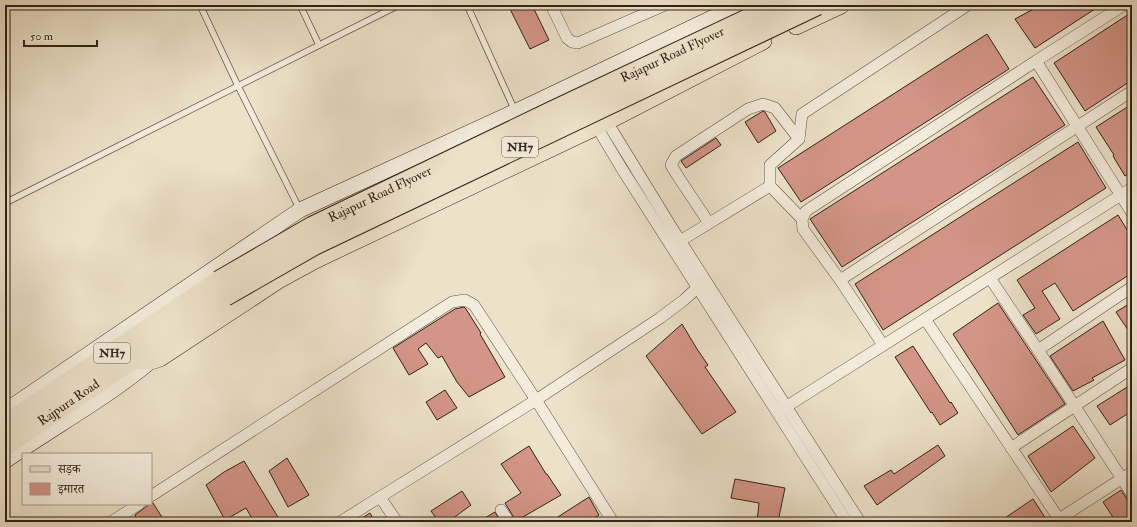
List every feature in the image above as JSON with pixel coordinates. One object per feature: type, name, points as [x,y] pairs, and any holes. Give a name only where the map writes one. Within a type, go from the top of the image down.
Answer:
[{"type":"highway","name":"Rajapur Road Flyover","points":[[5,425],[222,289],[312,227],[778,5]]},
{"type":"highway","name":"Rajapur Road Flyover","points":[[142,360],[222,289],[817,5]]},
{"type":"highway","name":"Rajpura Road","points":[[5,446],[142,360]]},
{"type":"main road","points":[[142,360],[160,358],[280,279],[315,260],[766,39],[842,5]]},
{"type":"street","points":[[551,5],[567,38],[572,42],[578,43],[665,5]]},
{"type":"street","points":[[802,219],[770,186],[770,165],[799,139],[802,114],[968,5]]},
{"type":"street","points":[[883,345],[840,280],[803,229],[802,219],[806,211],[1124,5]]},
{"type":"street","points":[[5,411],[300,210],[516,112],[731,7],[748,49]]},
{"type":"street","points":[[1036,61],[1132,213]]},
{"type":"street","points":[[578,82],[600,121],[680,241],[782,409],[847,522]]},
{"type":"street","points":[[840,280],[1132,91]]},
{"type":"street","points":[[709,223],[671,165],[676,156],[748,110],[763,104],[775,108],[799,139]]},
{"type":"street","points":[[600,121],[622,169],[697,288],[860,522]]},
{"type":"street","points":[[680,241],[770,186]]},
{"type":"street","points":[[782,409],[1132,188]]},
{"type":"street","points":[[990,278],[1132,494]]},
{"type":"street","points":[[1038,350],[1132,287]]},
{"type":"street","points":[[340,522],[536,400],[660,318],[697,288]]},
{"type":"street","points":[[152,495],[452,302],[464,300],[474,304],[613,522]]},
{"type":"street","points":[[925,319],[1060,520],[1132,472]]},
{"type":"street","points":[[5,461],[141,370],[142,360]]},
{"type":"street","points":[[1011,448],[1132,368]]},
{"type":"street","points":[[380,497],[397,522]]},
{"type":"street","points":[[111,522],[137,505]]},
{"type":"street","points":[[501,510],[509,522]]},
{"type":"lane","points":[[200,5],[238,86],[300,210]]},
{"type":"lane","points":[[300,5],[319,45]]},
{"type":"lane","points":[[5,192],[7,202],[399,5]]},
{"type":"lane","points":[[467,5],[516,112]]},
{"type":"building","points":[[508,5],[532,5],[549,40],[530,49]]},
{"type":"building","points":[[1041,5],[1101,5],[1035,48],[1015,19]]},
{"type":"building","points":[[1132,12],[1132,80],[1085,111],[1054,63]]},
{"type":"building","points":[[987,34],[1009,69],[801,202],[778,168]]},
{"type":"building","points":[[1033,77],[1065,125],[842,267],[810,219]]},
{"type":"building","points":[[1132,104],[1132,171],[1125,176],[1113,156],[1114,155],[1096,127]]},
{"type":"building","points":[[763,111],[776,131],[758,143],[745,122]]},
{"type":"building","points":[[716,138],[721,145],[686,168],[681,161]]},
{"type":"building","points":[[1078,142],[1106,188],[883,330],[855,284]]},
{"type":"building","points":[[1118,215],[1132,238],[1132,273],[1073,311],[1055,283],[1042,291],[1060,319],[1036,334],[1023,315],[1035,308],[1017,280]]},
{"type":"building","points":[[1132,302],[1132,336],[1116,312]]},
{"type":"building","points":[[998,303],[1065,404],[1018,435],[953,334]]},
{"type":"building","points":[[464,307],[481,333],[480,334],[505,377],[469,397],[457,382],[442,356],[438,358],[426,343],[418,349],[428,364],[409,375],[393,348],[455,309]]},
{"type":"building","points":[[1103,321],[1125,360],[1092,378],[1094,380],[1073,391],[1050,356]]},
{"type":"building","points":[[682,324],[708,365],[705,367],[736,412],[702,434],[646,356]]},
{"type":"building","points":[[913,346],[958,413],[940,425],[895,357]]},
{"type":"building","points":[[1132,384],[1132,411],[1110,425],[1097,406]]},
{"type":"building","points":[[445,390],[457,408],[437,420],[426,402]]},
{"type":"building","points":[[1073,426],[1095,458],[1051,492],[1028,456]]},
{"type":"building","points":[[938,445],[945,456],[877,505],[864,486],[891,470],[894,474]]},
{"type":"building","points":[[529,446],[561,495],[516,521],[505,503],[521,493],[501,464]]},
{"type":"building","points":[[287,458],[309,495],[288,507],[269,471]]},
{"type":"building","points":[[244,461],[281,522],[254,522],[246,508],[225,520],[206,485],[224,472]]},
{"type":"building","points":[[735,479],[785,488],[778,522],[757,522],[759,503],[731,498]]},
{"type":"building","points":[[1121,490],[1132,507],[1132,522],[1116,522],[1103,502]]},
{"type":"building","points":[[462,491],[471,505],[448,522],[439,522],[431,511]]},
{"type":"building","points":[[589,497],[599,515],[588,522],[550,522]]},
{"type":"building","points":[[1033,499],[1048,522],[999,522]]},
{"type":"building","points":[[153,503],[165,522],[138,522],[135,515]]},
{"type":"building","points":[[495,512],[501,522],[478,522]]},
{"type":"building","points":[[370,513],[375,522],[356,522]]}]
